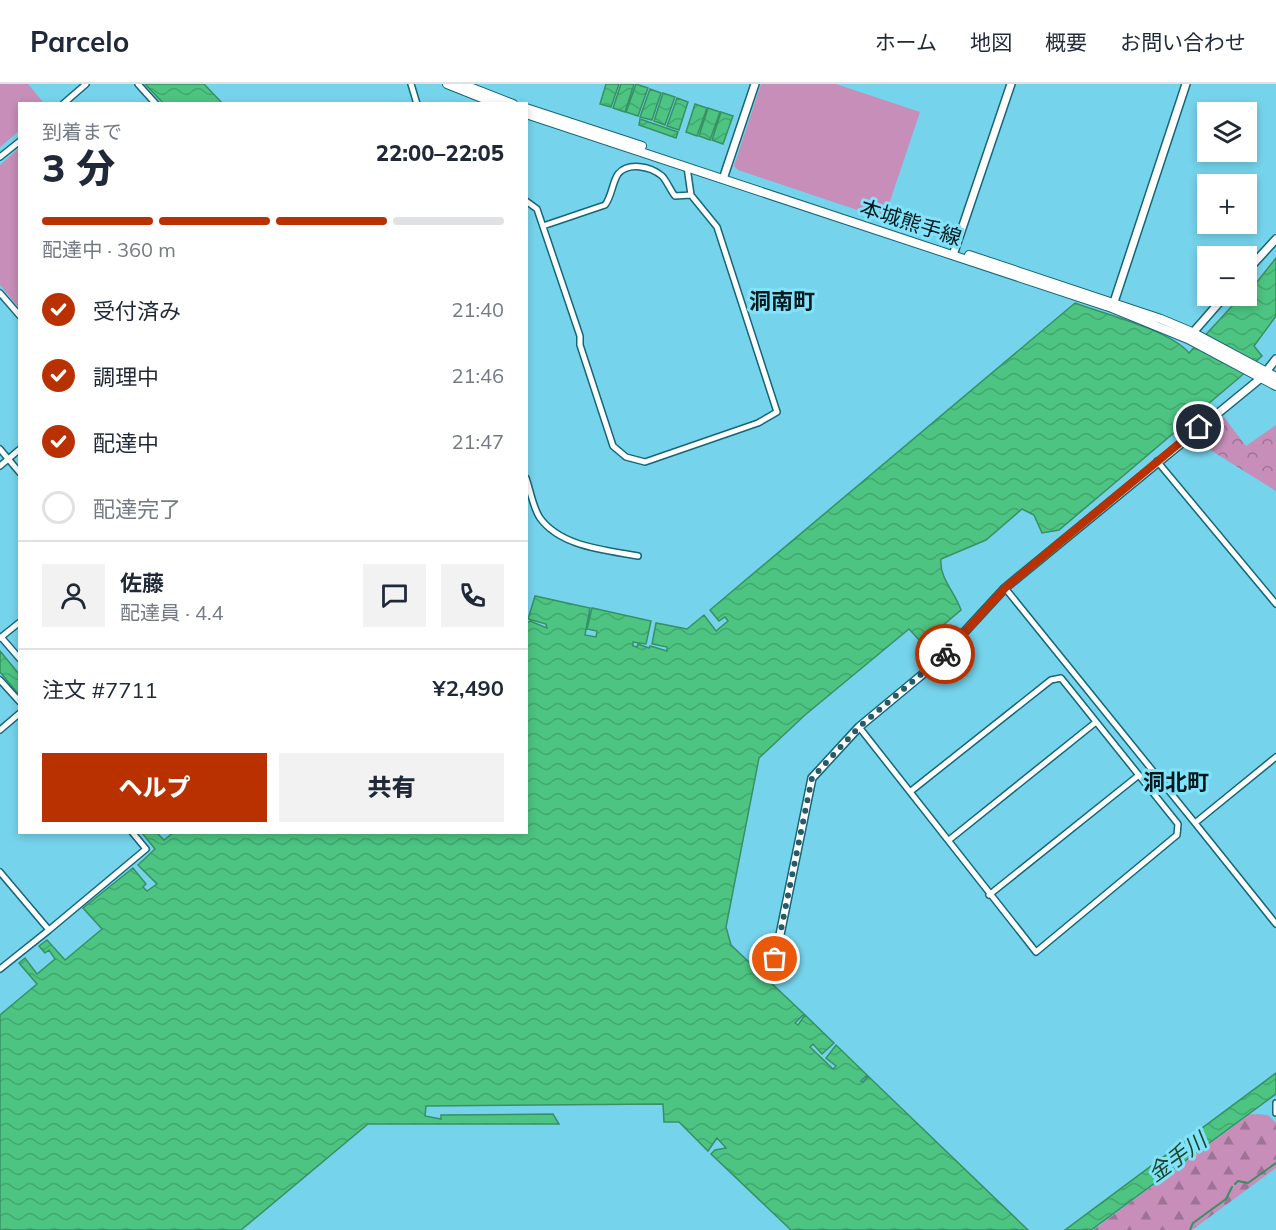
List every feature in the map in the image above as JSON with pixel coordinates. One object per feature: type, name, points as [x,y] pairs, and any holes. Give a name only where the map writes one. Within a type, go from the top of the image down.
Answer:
[{"type":"main road","points":[[447,84],[493,102]]},
{"type":"main road","points":[[462,84],[508,102]]},
{"type":"main road","name":"本城熊手線","points":[[528,109],[1190,335]]},
{"type":"main road","name":"本城熊手線","points":[[528,115],[687,167],[724,176]]},
{"type":"main road","name":"本城熊手線","points":[[954,253],[1114,302],[1190,335],[1264,375],[1276,386]]},
{"type":"main road","name":"本城熊手線","points":[[1264,375],[1276,377]]},
{"type":"street","points":[[65,102],[87,84]]},
{"type":"street","points":[[138,84],[154,102]]},
{"type":"street","points":[[411,84],[416,102]]},
{"type":"street","points":[[724,176],[755,84]]},
{"type":"street","points":[[954,253],[1011,84]]},
{"type":"street","points":[[1114,302],[1186,84]]},
{"type":"street","points":[[0,157],[18,143]]},
{"type":"street","points":[[543,226],[605,205],[610,198],[617,176],[626,166],[633,165],[659,174],[675,196],[691,195]]},
{"type":"street","points":[[528,202],[537,209],[543,226],[580,336],[580,345],[613,446],[626,457],[645,462],[758,423],[777,412],[717,227],[691,195],[687,167]]},
{"type":"street","points":[[1257,260],[1276,239]]},
{"type":"street","points":[[0,293],[18,314]]},
{"type":"street","points":[[1190,335],[1216,306]]},
{"type":"street","points":[[775,959],[812,778],[859,727],[935,664],[1005,588],[1264,375],[1276,359]]},
{"type":"street","points":[[0,449],[18,471]]},
{"type":"street","points":[[0,466],[18,451]]},
{"type":"street","points":[[1157,461],[1276,604]]},
{"type":"street","points":[[528,484],[539,517],[551,528],[581,546],[638,556]]},
{"type":"street","points":[[1005,588],[1276,924]]},
{"type":"street","points":[[18,624],[1,638],[18,657]]},
{"type":"street","points":[[859,727],[1036,952],[1177,835],[1178,824],[1061,678],[1051,680],[911,791]]},
{"type":"street","points":[[0,680],[18,700]]},
{"type":"street","points":[[0,730],[18,716]]},
{"type":"street","points":[[949,840],[1096,722]]},
{"type":"street","points":[[1196,823],[1276,757]]},
{"type":"street","points":[[989,895],[1139,775]]},
{"type":"street","points":[[0,969],[146,849],[134,834]]},
{"type":"street","points":[[0,872],[49,930]]},
{"type":"street","points":[[1276,1103],[1276,1113]]},
{"type":"green space","points":[[0,84],[28,84],[43,102],[18,102],[18,132],[0,147]]},
{"type":"green space","points":[[761,84],[836,84],[920,112],[884,219],[738,170],[734,166]]},
{"type":"green space","points":[[18,149],[18,307],[0,285],[0,165]]},
{"type":"green space","points":[[1223,416],[1246,446],[1276,425],[1276,491],[1191,438]]},
{"type":"green space","points":[[1250,1114],[1268,1115],[1276,1123],[1276,1168],[1192,1230],[1093,1230]]},
{"type":"water","points":[[145,84],[204,84],[221,102],[162,102]]},
{"type":"water","points":[[606,84],[619,84],[611,107],[600,104]]},
{"type":"water","points":[[621,84],[634,84],[625,112],[613,108]]},
{"type":"water","points":[[636,84],[648,88],[638,116],[626,112]]},
{"type":"water","points":[[650,89],[661,93],[652,120],[640,117]]},
{"type":"water","points":[[663,93],[675,97],[665,125],[654,121]]},
{"type":"water","points":[[677,98],[688,102],[679,130],[667,126]]},
{"type":"water","points":[[695,104],[707,108],[697,136],[686,132]]},
{"type":"water","points":[[708,108],[720,112],[710,140],[699,136]]},
{"type":"water","points":[[721,112],[733,116],[723,144],[712,140]]},
{"type":"water","points":[[640,119],[678,132],[676,138],[639,125]]},
{"type":"water","points":[[1276,258],[1276,316],[1254,346],[1262,356],[1059,530],[1042,533],[1034,515],[1022,509],[986,540],[941,559],[942,572],[961,610],[922,643],[909,629],[805,715],[759,758],[726,927],[731,945],[804,1014],[795,1023],[798,1025],[805,1015],[834,1043],[822,1054],[813,1044],[810,1047],[833,1069],[836,1066],[826,1058],[836,1045],[867,1075],[861,1081],[863,1082],[868,1076],[1028,1230],[791,1230],[711,1154],[715,1150],[726,1148],[717,1138],[708,1151],[679,1122],[664,1122],[663,1104],[426,1106],[425,1116],[441,1119],[441,1115],[553,1114],[559,1124],[368,1124],[241,1230],[0,1230],[0,1015],[37,984],[19,963],[25,958],[37,974],[55,959],[49,950],[45,953],[39,946],[47,940],[65,960],[102,929],[83,908],[133,868],[146,884],[143,887],[147,891],[157,884],[138,865],[155,849],[143,834],[158,834],[164,840],[172,834],[528,834],[528,622],[530,621],[547,628],[546,624],[528,619],[535,596],[590,608],[585,635],[596,637],[597,631],[587,629],[592,608],[651,621],[646,644],[633,642],[633,646],[637,647],[638,644],[667,651],[667,647],[652,644],[656,623],[687,629],[704,615],[716,631],[728,621],[725,617],[719,621],[710,610],[1075,303],[1152,330],[1180,345],[1189,353],[1232,306],[1257,306],[1257,282]]},
{"type":"water","points":[[0,651],[18,673],[18,694],[0,672]]},
{"type":"water","name":"金手川","points":[[1276,1073],[1276,1094],[1091,1230],[1065,1230]]},
{"type":"waterway","points":[[1235,1184],[1238,1181],[1248,1183],[1276,1163]]},
{"type":"waterway","points":[[1190,1230],[1193,1223],[1226,1199],[1232,1187]]},
{"type":"way so far","points":[[775,959],[812,778],[859,727],[945,654]]},
{"type":"district","name":"洞南町","points":[[782,301]]},
{"type":"district","name":"洞北町","points":[[1176,782]]},
{"type":"route","points":[[945,654],[1005,588],[1199,427]]}]
